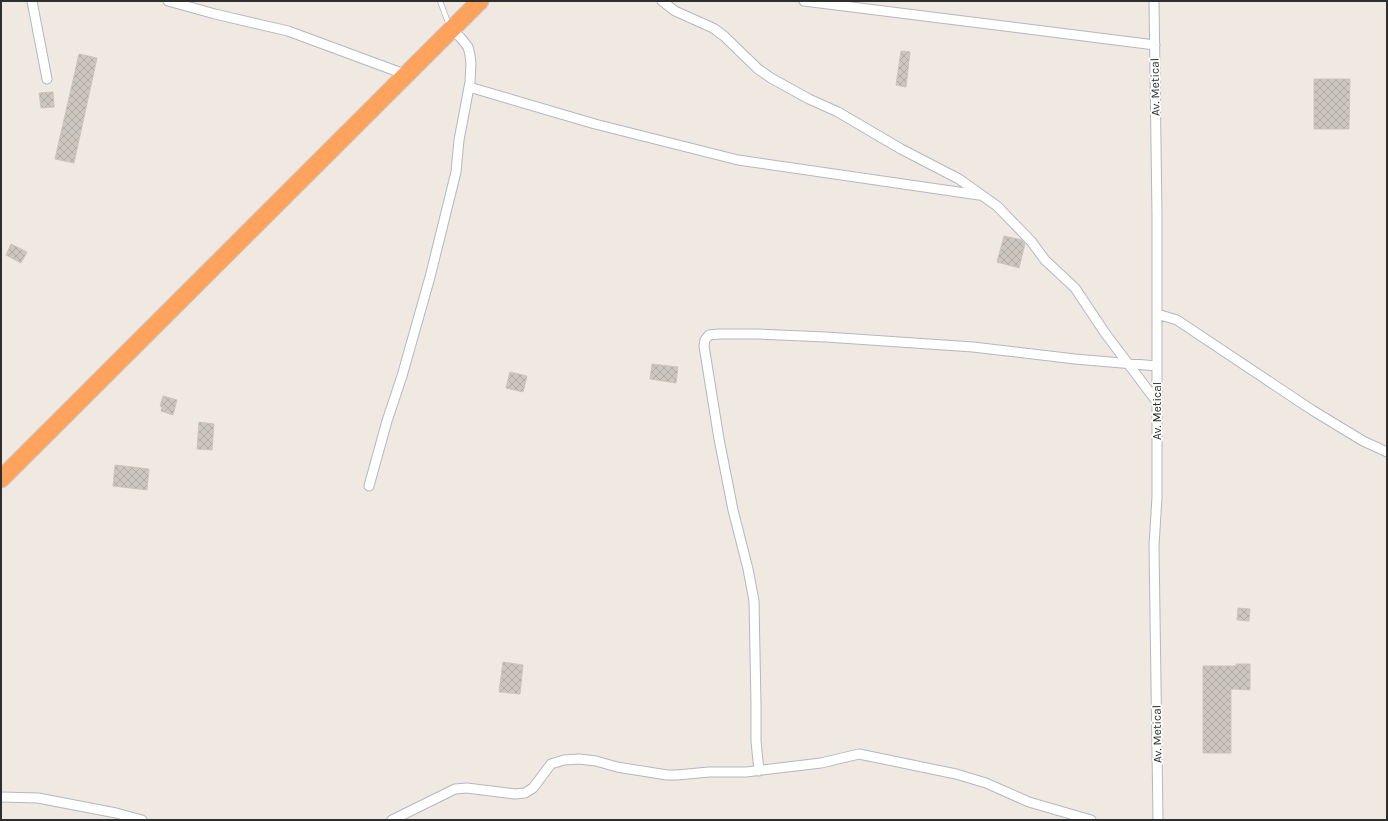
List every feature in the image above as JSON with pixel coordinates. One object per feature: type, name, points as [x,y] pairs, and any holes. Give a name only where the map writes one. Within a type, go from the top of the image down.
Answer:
[{"type":"highway","points":[[1,479],[480,1]]},
{"type":"street","points":[[32,1],[47,79]]},
{"type":"street","points":[[168,1],[215,14],[288,31],[407,75]]},
{"type":"street","points":[[662,1],[675,11],[714,28],[758,69],[771,78],[809,99],[838,112],[901,149],[959,179],[997,206],[1031,241],[1045,260],[1075,288],[1127,363],[1157,402]]},
{"type":"street","points":[[804,1],[1154,45]]},
{"type":"street","name":"Av. Metical","points":[[1154,1],[1157,314],[1157,497],[1154,546],[1158,820]]},
{"type":"street","points":[[369,486],[430,277],[456,172],[459,140],[469,87],[470,55],[468,47],[451,30]]},
{"type":"street","points":[[469,87],[596,124],[738,160],[980,195]]},
{"type":"street","points":[[1157,314],[1177,320],[1312,410],[1363,441],[1387,452]]},
{"type":"street","points":[[760,770],[756,741],[754,601],[748,569],[733,510],[712,397],[704,346],[705,340],[709,335],[757,334],[826,337],[973,347],[1157,366]]},
{"type":"street","points":[[392,820],[455,789],[467,788],[515,794],[525,792],[533,788],[551,764],[564,760],[579,759],[596,761],[617,767],[667,775],[760,770],[821,763],[859,754],[956,774],[986,784],[1029,802],[1091,820]]},
{"type":"street","points":[[1,797],[38,798],[116,813],[142,820]]},
{"type":"lane","points":[[440,1],[451,30]]},
{"type":"building","points":[[901,51],[910,52],[906,87],[896,85]]},
{"type":"building","points":[[79,54],[97,58],[74,163],[55,159]]},
{"type":"building","points":[[1314,79],[1350,79],[1349,129],[1314,129]]},
{"type":"building","points":[[53,92],[54,107],[41,108],[39,93]]},
{"type":"building","points":[[1004,236],[1022,240],[1025,244],[1019,268],[997,262]]},
{"type":"building","points":[[11,244],[27,252],[21,263],[6,255]]},
{"type":"building","points":[[652,364],[678,367],[676,383],[650,379]]},
{"type":"building","points":[[510,372],[527,376],[523,392],[506,388]]},
{"type":"building","points":[[163,396],[177,400],[173,415],[161,411],[162,407],[160,406]]},
{"type":"building","points":[[199,422],[214,424],[212,450],[197,449]]},
{"type":"building","points":[[115,465],[149,469],[147,490],[113,486]]},
{"type":"building","points":[[1238,608],[1250,609],[1249,621],[1237,620]]},
{"type":"building","points":[[503,662],[523,665],[520,694],[499,692]]},
{"type":"building","points":[[1236,664],[1250,664],[1250,690],[1231,689],[1231,753],[1203,753],[1203,666],[1236,666]]}]
